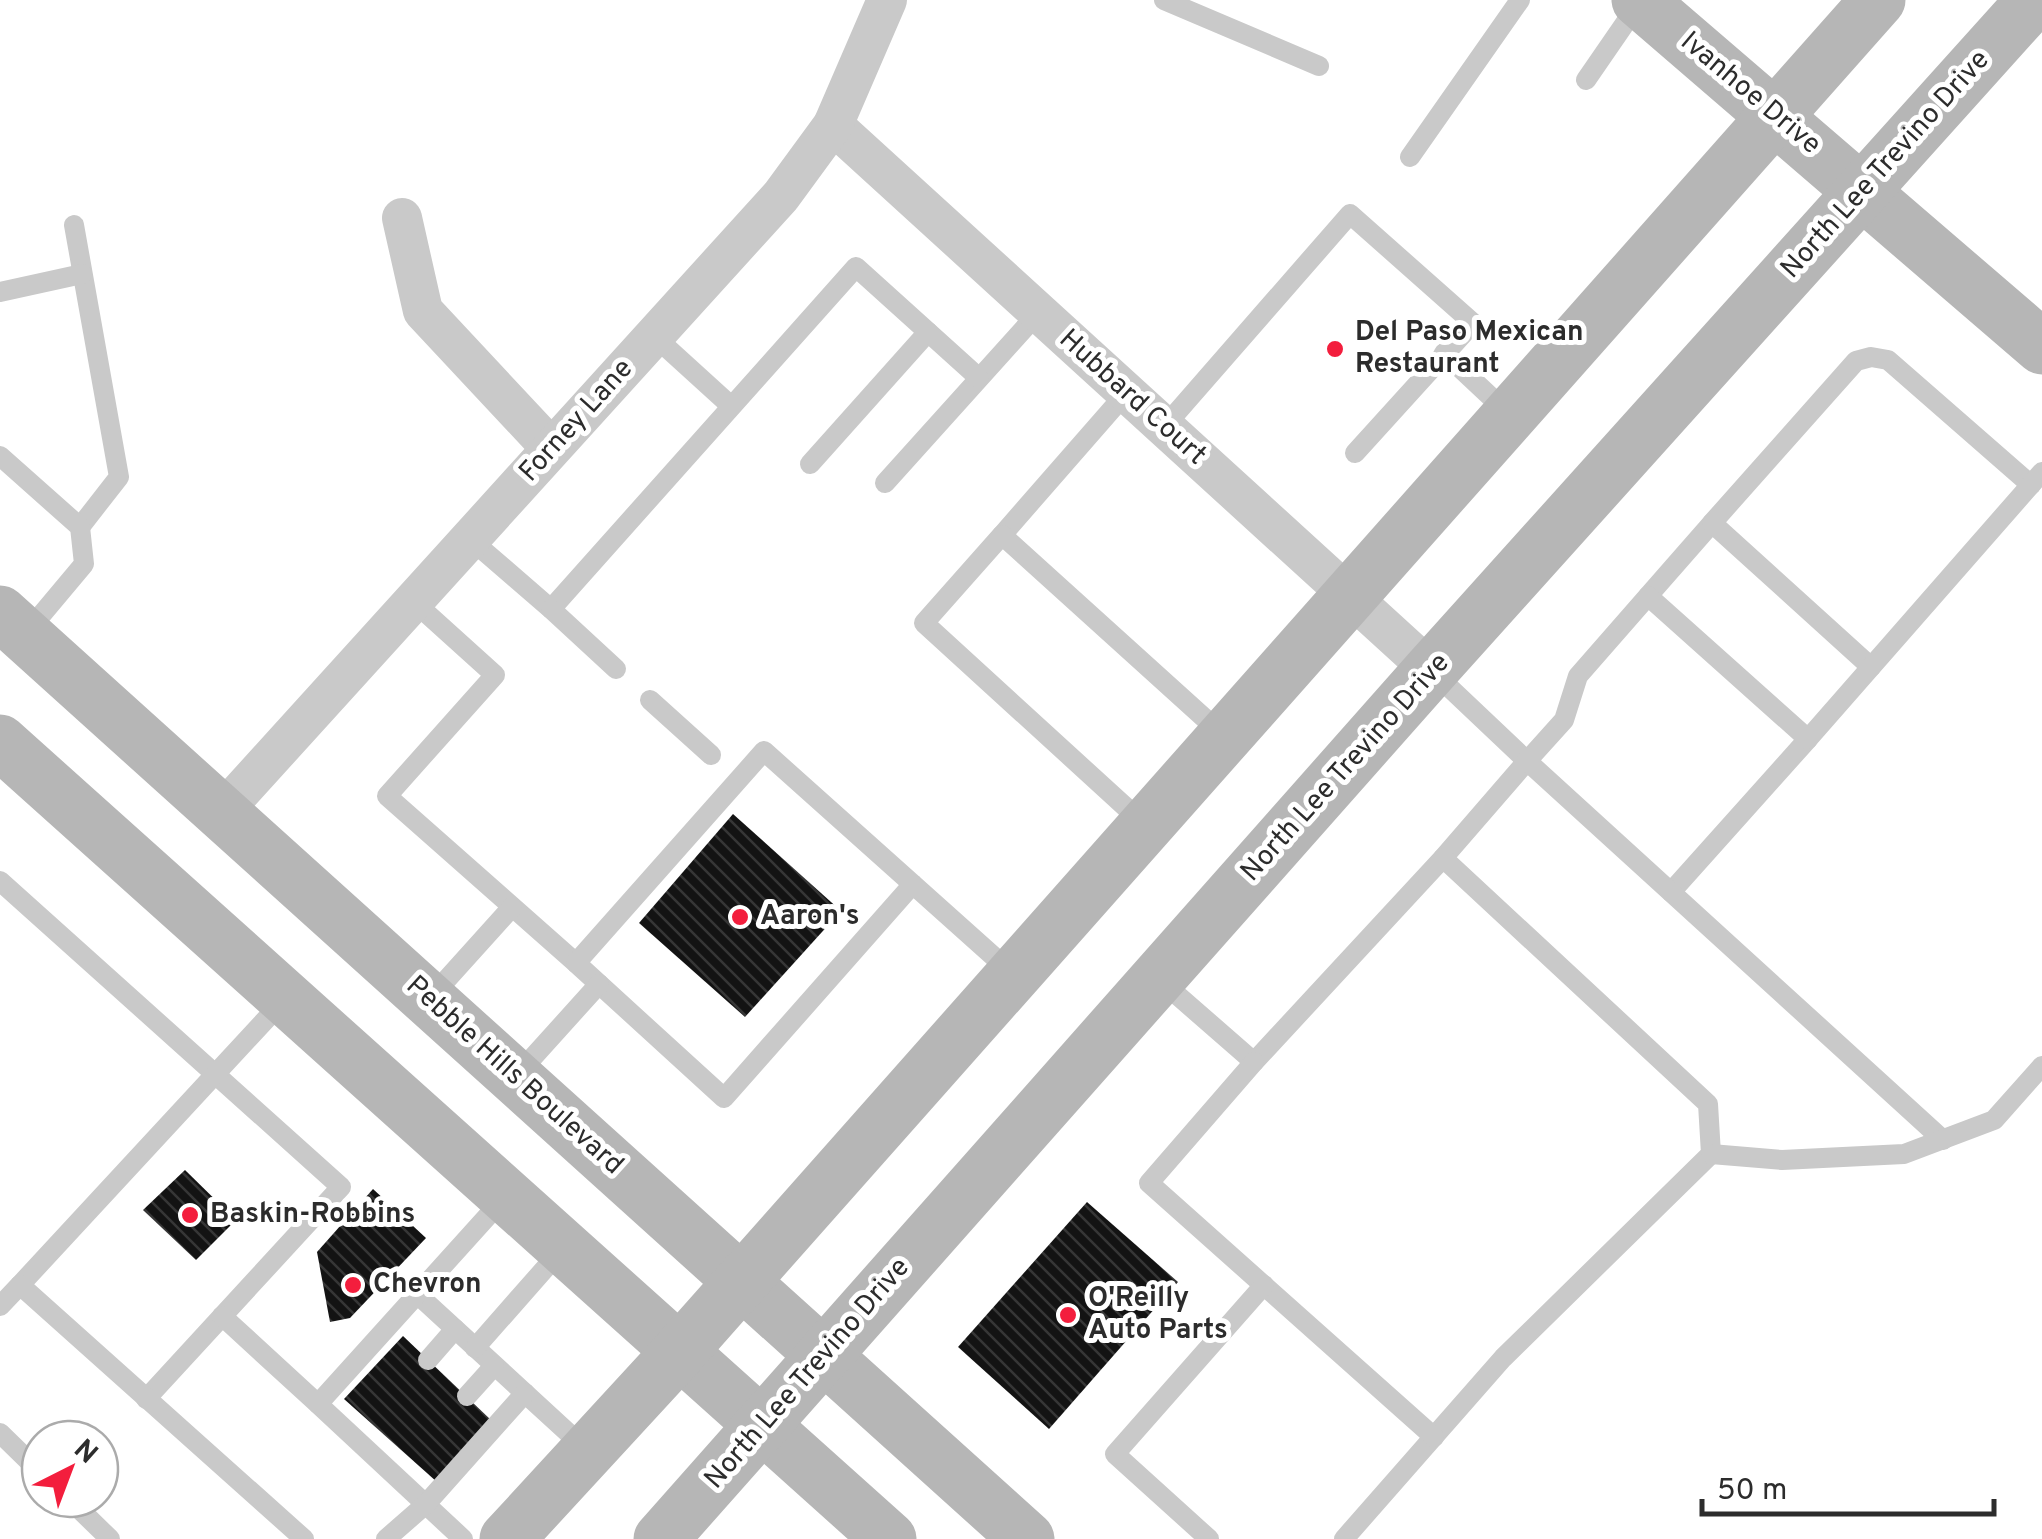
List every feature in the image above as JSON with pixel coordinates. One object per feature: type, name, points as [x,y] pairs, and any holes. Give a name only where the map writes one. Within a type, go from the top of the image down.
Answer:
[{"type":"main road","name":"Ivanhoe Drive","points":[[1640,0],[2042,347]]},
{"type":"main road","points":[[507,1539],[681,1350],[1878,0]]},
{"type":"main road","name":"North Lee Trevino Drive","points":[[661,1539],[1432,670],[2034,0]]},
{"type":"main road","name":"Pebble Hills Boulevard","points":[[12,624],[1027,1539]]},
{"type":"main road","points":[[0,742],[888,1539]]},
{"type":"street","name":"Forney Lane","points":[[222,812],[781,196],[833,125],[886,0]]},
{"type":"street","name":"Hubbard Court","points":[[833,125],[1432,670]]},
{"type":"street","points":[[402,218],[423,310],[552,448]]},
{"type":"lane","points":[[1164,0],[1319,66]]},
{"type":"lane","points":[[1410,157],[1520,0]]},
{"type":"lane","points":[[1586,80],[1640,0]]},
{"type":"lane","points":[[1164,427],[1350,214],[1473,323],[1355,453]]},
{"type":"lane","points":[[74,225],[119,476],[80,527]]},
{"type":"lane","points":[[550,610],[856,267],[980,378]]},
{"type":"lane","points":[[0,292],[82,274]]},
{"type":"lane","points":[[884,483],[1039,312]]},
{"type":"lane","points":[[810,464],[928,332]]},
{"type":"lane","points":[[654,336],[731,406]]},
{"type":"lane","points":[[1444,353],[1509,414]]},
{"type":"lane","points":[[1434,1436],[1148,1183],[1564,720],[1578,676],[1856,361],[1871,357],[1888,360],[2036,478],[1671,892]]},
{"type":"lane","points":[[1126,392],[924,623],[1145,824]]},
{"type":"lane","points":[[0,456],[80,527],[84,564],[12,624]]},
{"type":"lane","points":[[1712,523],[1871,667]]},
{"type":"lane","points":[[1002,535],[1223,736]]},
{"type":"lane","points":[[470,539],[616,669]]},
{"type":"lane","points":[[1648,596],[1808,739]]},
{"type":"lane","points":[[413,601],[495,675],[387,796],[724,1098],[913,884]]},
{"type":"lane","points":[[1432,670],[1943,1140]]},
{"type":"lane","points":[[650,700],[712,755]]},
{"type":"lane","points":[[576,964],[764,751],[1013,973]]},
{"type":"lane","points":[[1442,858],[1708,1104],[1711,1154]]},
{"type":"lane","points":[[0,881],[341,1187],[146,1398]]},
{"type":"lane","points":[[429,999],[512,907]]},
{"type":"lane","points":[[1158,978],[1254,1062]]},
{"type":"lane","points":[[515,1078],[599,984]]},
{"type":"lane","points":[[0,1306],[286,998]]},
{"type":"lane","points":[[1344,1539],[1554,1305],[1711,1154],[1782,1160],[1904,1154],[1994,1120],[2042,1066]]},
{"type":"lane","points":[[318,1404],[506,1194]]},
{"type":"lane","points":[[476,1348],[565,1246]]},
{"type":"lane","points":[[20,1285],[304,1539]]},
{"type":"lane","points":[[1210,1539],[1115,1454],[1264,1285]]},
{"type":"lane","points":[[416,1294],[588,1451]]},
{"type":"lane","points":[[222,1316],[464,1539]]},
{"type":"lane","points":[[428,1360],[455,1330]]},
{"type":"lane","points":[[466,1396],[494,1366]]},
{"type":"lane","points":[[386,1539],[426,1504],[525,1393]]},
{"type":"lane","points":[[356,1440],[371,1423]]},
{"type":"lane","points":[[0,1433],[20,1452]]},
{"type":"lane","points":[[396,1476],[411,1459]]},
{"type":"lane","points":[[89,1519],[110,1539]]},
{"type":"building","name":"Aaron's","points":[[733,814],[841,911],[745,1017],[639,923]]},
{"type":"building","name":"Baskin-Robbins","points":[[185,1170],[236,1220],[196,1260],[143,1210]]},
{"type":"building","name":"Chevron","points":[[373,1189],[426,1238],[350,1318],[330,1322],[317,1252]]},
{"type":"building","name":"O'Reilly Auto Parts","points":[[1087,1202],[1178,1282],[1049,1429],[958,1347]]},
{"type":"building","name":"Chevron","points":[[403,1336],[492,1421],[437,1482],[344,1399]]},
{"type":"place","name":"Del Paso Mexican Restaurant","points":[[1335,349]]},
{"type":"place","name":"Aaron's","points":[[740,917]]},
{"type":"place","name":"Baskin-Robbins","points":[[190,1215]]},
{"type":"place","name":"Chevron","points":[[353,1285]]},
{"type":"place","name":"O'Reilly Auto Parts","points":[[1068,1315]]}]
